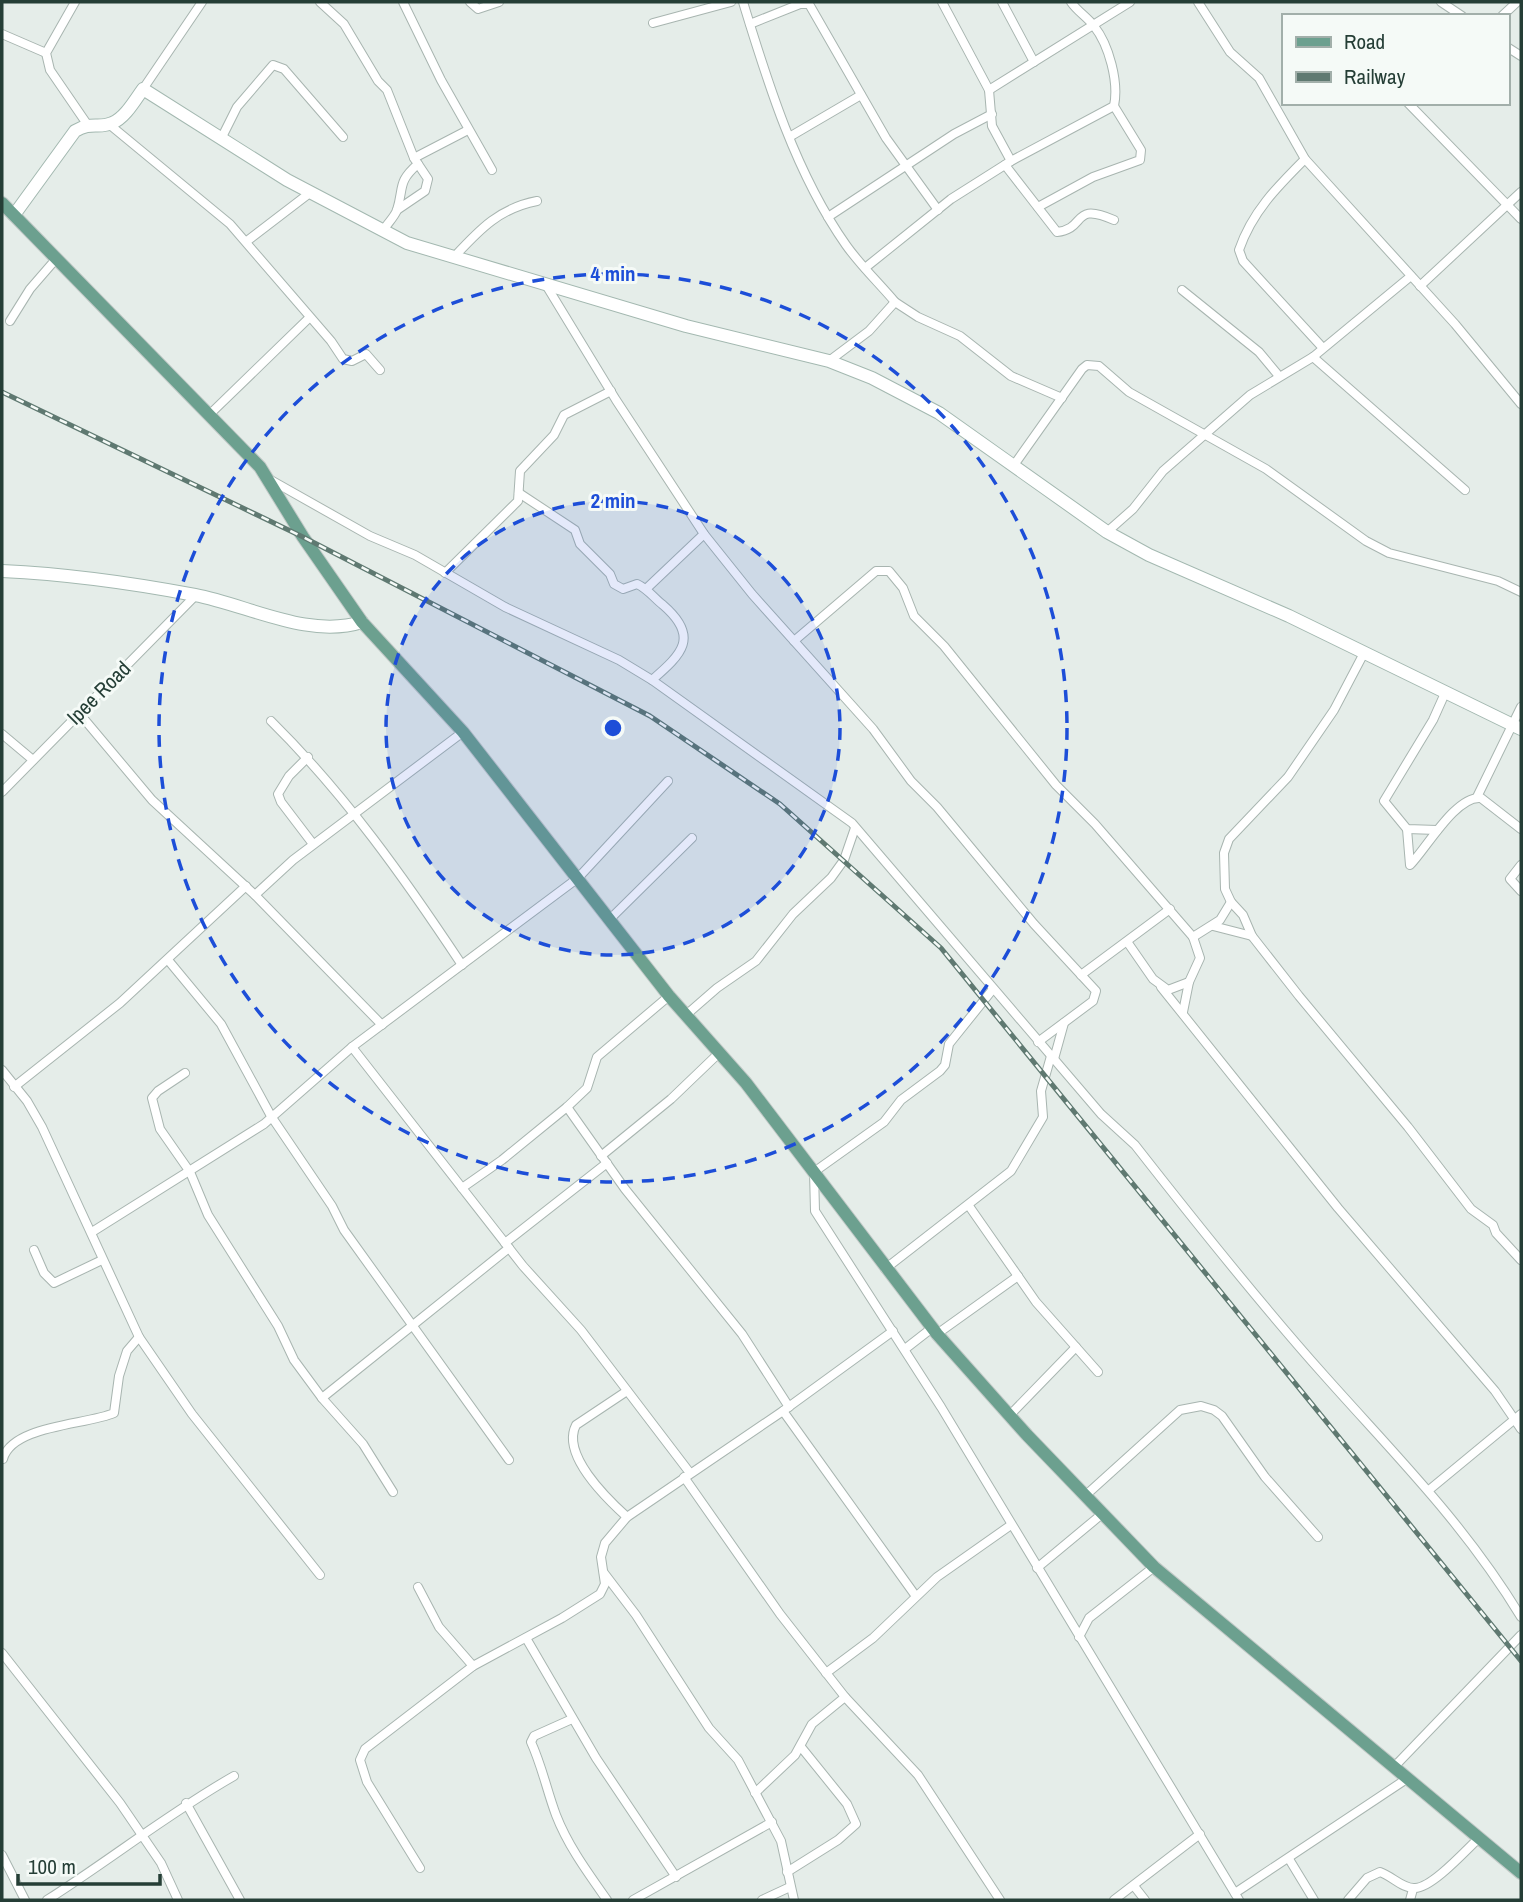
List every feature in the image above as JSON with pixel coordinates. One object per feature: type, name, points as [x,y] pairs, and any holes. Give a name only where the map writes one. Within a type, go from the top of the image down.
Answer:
[{"type":"main road","points":[[2,203],[269,479],[303,537],[362,622],[463,732],[669,996],[719,1053],[814,1172],[935,1331],[1010,1415],[1154,1567],[1521,1873]]},
{"type":"street","points":[[75,2],[46,53],[50,70],[87,124]]},
{"type":"street","points":[[110,125],[143,89],[202,2]]},
{"type":"street","points":[[320,2],[344,24],[378,81],[387,90],[416,161],[428,179],[425,191],[397,210],[384,229]]},
{"type":"street","points":[[403,2],[468,130],[492,170]]},
{"type":"street","points":[[470,2],[478,9],[499,2]]},
{"type":"street","points":[[653,23],[731,2]]},
{"type":"street","points":[[743,2],[790,136],[828,216],[865,268],[895,302],[918,317],[960,336],[1011,376],[1062,398]]},
{"type":"street","points":[[942,2],[989,90],[992,127],[1008,163],[1038,208],[1058,232],[1068,229],[1087,212],[1114,220]]},
{"type":"street","points":[[1002,2],[1034,62]]},
{"type":"street","points":[[1038,208],[1093,177],[1140,160],[1141,150],[1115,106],[1111,68],[1105,46],[1094,26],[1071,2]]},
{"type":"street","points":[[989,90],[1130,2]]},
{"type":"street","points":[[1198,2],[1230,52],[1259,78],[1305,159],[1420,286],[1521,404]]},
{"type":"street","points":[[1441,2],[1459,14]]},
{"type":"street","points":[[1504,14],[1517,2]]},
{"type":"street","points":[[750,24],[800,4],[809,4],[905,166],[938,210]]},
{"type":"street","points":[[2,34],[46,53]]},
{"type":"street","points":[[222,136],[242,101],[273,65],[290,75],[342,137]]},
{"type":"street","points":[[143,89],[311,192],[407,243],[686,326],[829,361],[872,378],[939,413],[1107,532],[1149,555],[1289,616],[1516,727]]},
{"type":"street","points":[[790,136],[861,95]]},
{"type":"street","points":[[1410,105],[1521,219]]},
{"type":"street","points":[[865,268],[938,210],[1008,163],[1115,106]]},
{"type":"street","points":[[828,216],[968,125],[992,114]]},
{"type":"street","points":[[14,215],[61,147],[87,124],[110,125],[175,175],[247,241],[343,359],[352,361],[368,355],[380,370]]},
{"type":"street","points":[[397,210],[397,198],[407,173],[416,161],[468,130]]},
{"type":"street","points":[[1305,159],[1266,198],[1252,219],[1238,250],[1243,261],[1322,347]]},
{"type":"street","points":[[247,241],[311,192]]},
{"type":"street","points":[[1420,286],[1521,192]]},
{"type":"street","points":[[455,256],[483,225],[514,205],[537,201]]},
{"type":"street","points":[[10,321],[30,289],[56,259]]},
{"type":"street","points":[[1107,532],[1133,509],[1155,479],[1250,395],[1313,356],[1411,276]]},
{"type":"street","points":[[545,282],[611,391],[705,534],[752,594],[873,729],[911,781],[937,807],[1096,994],[1093,1001],[1038,1042]]},
{"type":"street","points":[[1182,290],[1259,352],[1279,376]]},
{"type":"street","points":[[829,361],[869,331],[895,302]]},
{"type":"street","points":[[209,415],[309,318]]},
{"type":"street","points":[[1313,356],[1465,490]]},
{"type":"street","points":[[1014,465],[1082,369],[1092,365],[1099,366],[1129,392],[1266,469],[1328,516],[1379,548],[1421,562],[1498,580],[1521,592]]},
{"type":"street","points":[[445,573],[518,501],[520,471],[554,435],[564,415],[611,391]]},
{"type":"street","points":[[269,479],[370,537],[415,555],[545,628],[592,647],[652,680],[811,792],[855,828],[1101,1114],[1135,1145],[1323,1374],[1429,1490],[1489,1564],[1521,1617]]},
{"type":"street","points":[[519,493],[575,530],[580,544],[610,574],[614,584],[623,589],[637,584],[674,614],[684,631],[677,657],[652,680]]},
{"type":"street","points":[[646,589],[705,534]]},
{"type":"street","points":[[794,641],[876,571],[886,569],[903,588],[914,616],[930,630],[1010,724],[1056,785],[1193,937],[1200,958],[1189,982],[1183,1012]]},
{"type":"street","points":[[2,571],[196,595],[267,615],[325,627],[345,627],[362,622]]},
{"type":"street","name":"Ipee Road","points":[[2,792],[196,595]]},
{"type":"street","points":[[1364,653],[1334,710],[1287,777],[1230,839],[1225,850],[1223,873],[1231,902],[1243,915],[1252,936],[1408,1126],[1471,1209],[1493,1225],[1521,1260]]},
{"type":"street","points":[[1446,691],[1412,757],[1385,798],[1385,804],[1407,829],[1410,865],[1458,808],[1477,797],[1516,727],[1521,707]]},
{"type":"street","points":[[79,713],[152,800],[246,886],[382,1025]]},
{"type":"street","points":[[271,722],[308,758],[355,814],[462,965]]},
{"type":"street","points":[[255,895],[313,845],[463,732]]},
{"type":"street","points":[[2,734],[33,760]]},
{"type":"street","points":[[308,758],[289,775],[278,794],[313,845]]},
{"type":"street","points":[[92,1232],[264,1124],[352,1047],[578,878],[668,781]]},
{"type":"street","points":[[1477,797],[1521,829]]},
{"type":"street","points":[[686,1015],[717,988],[756,961],[793,914],[831,878],[844,860],[855,828]]},
{"type":"street","points":[[1407,829],[1437,830]]},
{"type":"street","points":[[610,919],[692,838]]},
{"type":"street","points":[[1521,865],[1510,879],[1521,891]]},
{"type":"street","points":[[14,1087],[120,1003],[246,886]]},
{"type":"street","points":[[1193,937],[1213,926],[1231,902]]},
{"type":"street","points":[[1081,975],[1128,943],[1170,909]]},
{"type":"street","points":[[1213,926],[1252,936]]},
{"type":"street","points":[[1128,943],[1338,1208],[1518,1417],[1521,1429]]},
{"type":"street","points":[[168,960],[221,1024],[271,1116],[332,1206],[344,1230],[509,1460]]},
{"type":"street","points":[[1159,985],[1173,990],[1189,982]]},
{"type":"street","points":[[993,989],[949,1044],[945,1065],[940,1071],[901,1100],[884,1122],[814,1172],[815,1211],[905,1349],[1237,1897],[1408,1778]]},
{"type":"street","points":[[462,1188],[502,1160],[567,1107],[587,1088],[597,1057],[669,996]]},
{"type":"street","points":[[886,1269],[1011,1171],[1043,1117],[1041,1091],[1064,1023]]},
{"type":"street","points":[[352,1047],[507,1245],[581,1330],[628,1391],[687,1475],[744,1565],[845,1697],[918,1775],[1000,1900]]},
{"type":"street","points":[[322,1398],[414,1327],[690,1082],[719,1053]]},
{"type":"street","points":[[2,1070],[34,1112],[139,1336],[192,1414],[320,1575]]},
{"type":"street","points":[[185,1073],[152,1098],[160,1129],[190,1172],[208,1215],[278,1326],[294,1360],[322,1398],[363,1444],[393,1492]]},
{"type":"street","points":[[567,1107],[604,1159],[742,1335],[786,1409],[915,1595]]},
{"type":"street","points":[[969,1206],[1061,1333],[1098,1372]]},
{"type":"street","points":[[34,1250],[44,1273],[54,1283],[102,1260]]},
{"type":"street","points":[[905,1349],[1018,1276]]},
{"type":"street","points":[[420,1868],[367,1782],[360,1760],[365,1749],[473,1666],[526,1639],[600,1594],[605,1584],[605,1543],[626,1517],[786,1409],[893,1331]]},
{"type":"street","points":[[3,1459],[6,1451],[19,1440],[66,1423],[114,1413],[119,1376],[127,1351],[139,1336]]},
{"type":"street","points":[[1010,1415],[1076,1347]]},
{"type":"street","points":[[626,1517],[601,1491],[573,1452],[571,1442],[576,1424],[628,1391]]},
{"type":"street","points":[[1086,1495],[1180,1410],[1201,1406],[1222,1416],[1265,1477],[1318,1537]]},
{"type":"street","points":[[1429,1490],[1518,1417]]},
{"type":"street","points":[[1037,1568],[1102,1514]]},
{"type":"street","points":[[826,1673],[873,1638],[915,1595],[953,1564],[1010,1525]]},
{"type":"street","points":[[1079,1637],[1089,1618],[1154,1567]]},
{"type":"street","points":[[603,1571],[636,1615],[709,1728],[738,1760],[780,1841],[794,1900]]},
{"type":"street","points":[[418,1587],[439,1627],[473,1666]]},
{"type":"street","points":[[1394,1767],[1521,1635]]},
{"type":"street","points":[[526,1639],[572,1719],[676,1877]]},
{"type":"street","points":[[2,1653],[78,1746],[144,1836],[178,1900]]},
{"type":"street","points":[[755,1794],[801,1747],[812,1724],[845,1697]]},
{"type":"street","points":[[572,1719],[534,1736],[531,1742],[557,1816],[579,1860],[607,1900]]},
{"type":"street","points":[[788,1872],[838,1840],[856,1824],[847,1804],[801,1747]]},
{"type":"street","points":[[47,1900],[144,1836],[186,1803],[234,1776]]},
{"type":"street","points":[[186,1803],[240,1900]]},
{"type":"street","points":[[633,1900],[772,1822]]},
{"type":"street","points":[[1114,1900],[1200,1834]]},
{"type":"street","points":[[1410,1900],[1413,1889],[1432,1880],[1479,1838]]},
{"type":"street","points":[[2,1855],[24,1900]]},
{"type":"street","points":[[1289,1859],[1314,1900]]},
{"type":"street","points":[[1348,1900],[1367,1878],[1380,1872],[1413,1889]]},
{"type":"street","points":[[1134,1886],[1145,1900]]},
{"type":"street","points":[[762,1900],[790,1887]]},
{"type":"railway","points":[[2,392],[303,537],[650,716],[780,804],[941,948],[1521,1661]]}]
